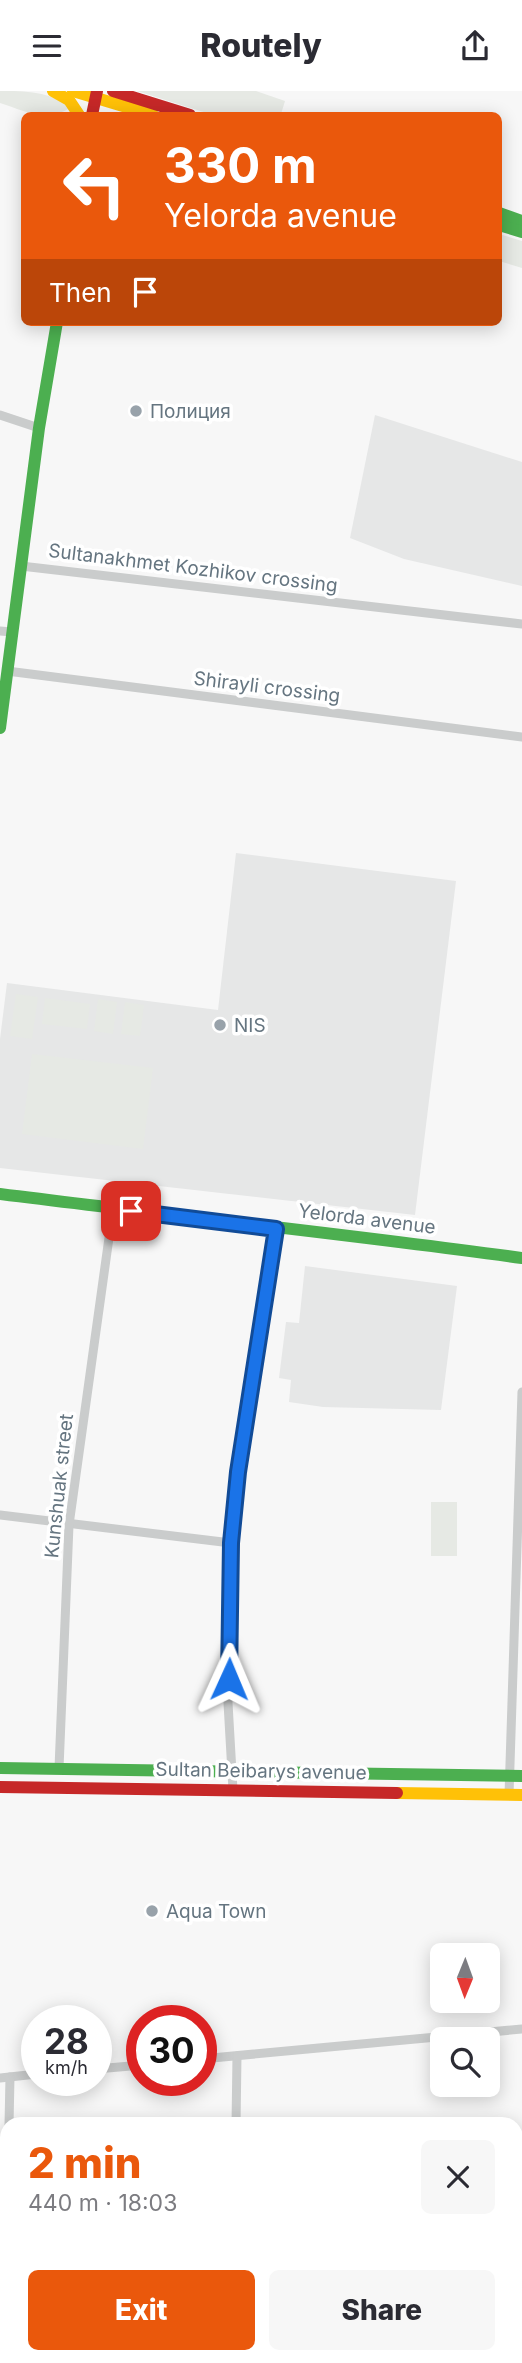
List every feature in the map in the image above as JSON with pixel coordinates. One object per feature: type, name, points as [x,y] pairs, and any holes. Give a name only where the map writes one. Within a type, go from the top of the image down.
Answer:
[{"type":"main road","points":[[53,91],[66,97],[78,112]]},
{"type":"main road","points":[[74,91],[97,94],[145,112]]},
{"type":"main road","points":[[113,91],[180,112]]},
{"type":"main road","points":[[93,112],[97,94]]},
{"type":"main road","points":[[502,214],[522,221]]},
{"type":"main road","points":[[502,226],[522,232]]},
{"type":"main road","points":[[0,728],[8,671],[6,632],[21,566],[56,326]]},
{"type":"main road","name":"Yelorda avenue","points":[[0,1194],[522,1258]]},
{"type":"main road","name":"Sultan Beibarys avenue","points":[[0,1768],[516,1776]]},
{"type":"main road","name":"Sultan Beibarys avenue","points":[[0,1787],[516,1795]]},
{"type":"street","points":[[0,415],[40,428]]},
{"type":"street","name":"Sultanakhmet Kozhikov crossing","points":[[21,566],[522,624]]},
{"type":"street","name":"Shirayli crossing","points":[[8,671],[522,737]]},
{"type":"street","name":"Kunshuak street","points":[[59,1769],[69,1525],[113,1209]]},
{"type":"street","points":[[233,1790],[228,1703],[231,1543],[241,1449],[276,1229]]},
{"type":"street","points":[[516,1795],[522,1392]]},
{"type":"street","points":[[0,1515],[231,1543]]},
{"type":"street","points":[[217,2058],[522,2029]]},
{"type":"street","points":[[236,2117],[237,2056]]},
{"type":"street","points":[[5,2077],[8,2117]]},
{"type":"shaded area","points":[[0,91],[28,92],[55,98],[70,108],[61,112],[27,112],[0,103]]},
{"type":"shaded area","points":[[137,91],[256,91],[285,101],[282,112],[204,112]]},
{"type":"shaded area","points":[[502,235],[522,241],[522,268],[502,262]]},
{"type":"shaded area","points":[[375,415],[522,462],[522,586],[404,559],[350,538]]},
{"type":"shaded area","name":"NIS","points":[[236,853],[456,881],[415,1215],[0,1168],[0,1039],[7,983],[218,1010]]},
{"type":"shaded area","points":[[16,994],[38,997],[32,1039],[10,1036]]},
{"type":"shaded area","points":[[45,998],[90,1004],[87,1029],[42,1024]]},
{"type":"shaded area","points":[[98,999],[117,1002],[113,1034],[94,1031]]},
{"type":"shaded area","points":[[125,1002],[144,1005],[140,1036],[121,1034]]},
{"type":"shaded area","points":[[32,1054],[153,1068],[143,1149],[22,1134]]},
{"type":"shaded area","points":[[305,1266],[457,1286],[441,1410],[323,1407],[289,1402],[291,1380],[279,1378],[286,1322],[299,1323]]},
{"type":"shaded area","points":[[431,1502],[457,1502],[457,1556],[431,1556]]},
{"type":"traffic: fast","points":[[502,214],[522,221]]},
{"type":"traffic: fast","points":[[502,226],[522,232]]},
{"type":"traffic: fast","points":[[0,728],[39,428],[56,326]]},
{"type":"traffic: fast","points":[[0,1194],[522,1258]]},
{"type":"traffic: fast","points":[[0,1768],[522,1776]]},
{"type":"traffic: slow","points":[[53,91],[69,100],[77,112]]},
{"type":"traffic: slow","points":[[73,91],[143,112]]},
{"type":"traffic: slow","points":[[397,1793],[522,1795]]},
{"type":"traffic: jam","points":[[93,112],[97,91]]},
{"type":"traffic: jam","points":[[113,91],[180,112]]},
{"type":"traffic: jam","points":[[0,1787],[397,1793]]},
{"type":"place","name":"Полиция","points":[[136,411]]},
{"type":"place","name":"NIS","points":[[220,1025]]},
{"type":"place","name":"Aqua Town","points":[[152,1911]]},
{"type":"route","points":[[131,1211],[276,1229],[238,1472],[231,1543],[229,1679]]}]
